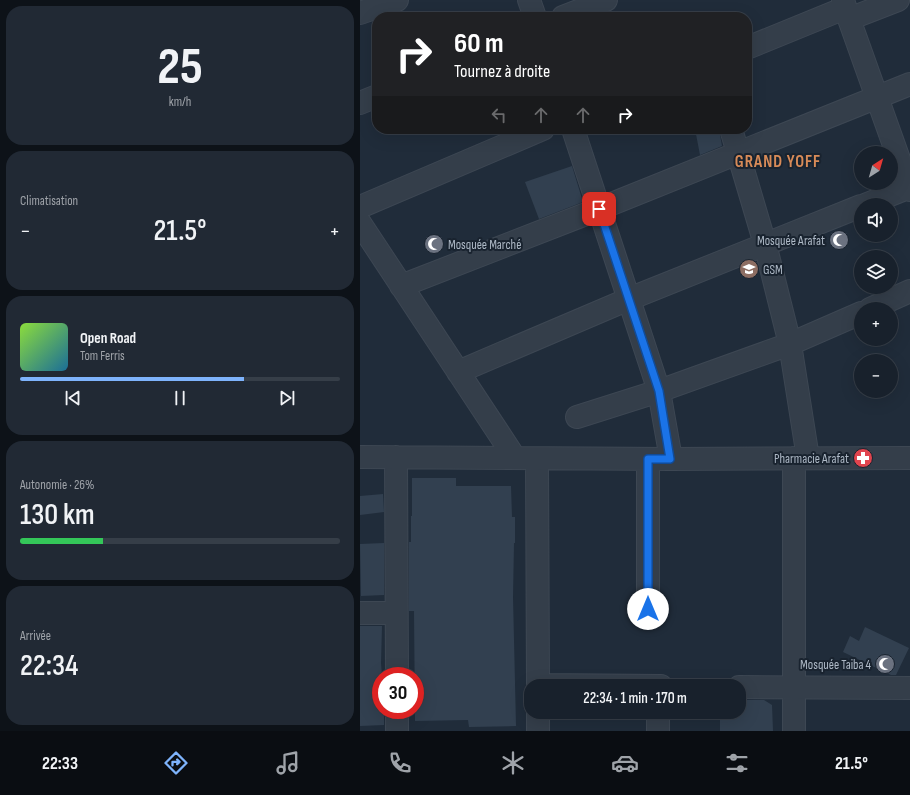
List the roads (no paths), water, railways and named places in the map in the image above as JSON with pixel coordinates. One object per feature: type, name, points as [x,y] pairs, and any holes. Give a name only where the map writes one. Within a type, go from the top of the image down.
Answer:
[{"type":"street","points":[[360,13],[397,0]]},
{"type":"street","points":[[529,0],[533,12]]},
{"type":"street","points":[[576,12],[606,0]]},
{"type":"street","points":[[752,46],[846,9],[898,0]]},
{"type":"street","points":[[846,9],[910,188],[883,198]]},
{"type":"street","points":[[401,286],[599,209],[910,84]]},
{"type":"street","points":[[360,103],[372,98]]},
{"type":"street","points":[[360,207],[531,134]]},
{"type":"street","points":[[575,134],[659,391],[670,459]]},
{"type":"street","points":[[731,134],[765,244],[790,344],[801,458],[794,731]]},
{"type":"street","points":[[458,372],[629,299],[854,209]]},
{"type":"street","points":[[360,223],[514,458]]},
{"type":"street","points":[[886,302],[910,291]]},
{"type":"street","points":[[577,417],[659,391],[790,344],[854,316]]},
{"type":"street","points":[[360,457],[537,459],[910,458]]},
{"type":"street","points":[[396,457],[397,667]]},
{"type":"street","points":[[537,459],[538,679]]},
{"type":"street","points":[[648,459],[648,609]]},
{"type":"street","points":[[360,613],[396,613]]},
{"type":"street","points":[[746,687],[910,688]]},
{"type":"street","points":[[397,719],[397,731]]},
{"type":"street","points":[[538,719],[538,731]]},
{"type":"street","points":[[658,719],[658,731]]},
{"type":"place","name":"Mosquée Arafat","points":[[839,240]]},
{"type":"place","name":"Mosquée Marché","points":[[434,244]]},
{"type":"place","name":"GSM","points":[[749,269]]},
{"type":"place","name":"Pharmacie Arafat","points":[[863,458]]},
{"type":"place","name":"Mosquée Taiba 4","points":[[885,664]]},
{"type":"district","name":"GRAND YOFF","points":[[778,161]]}]
